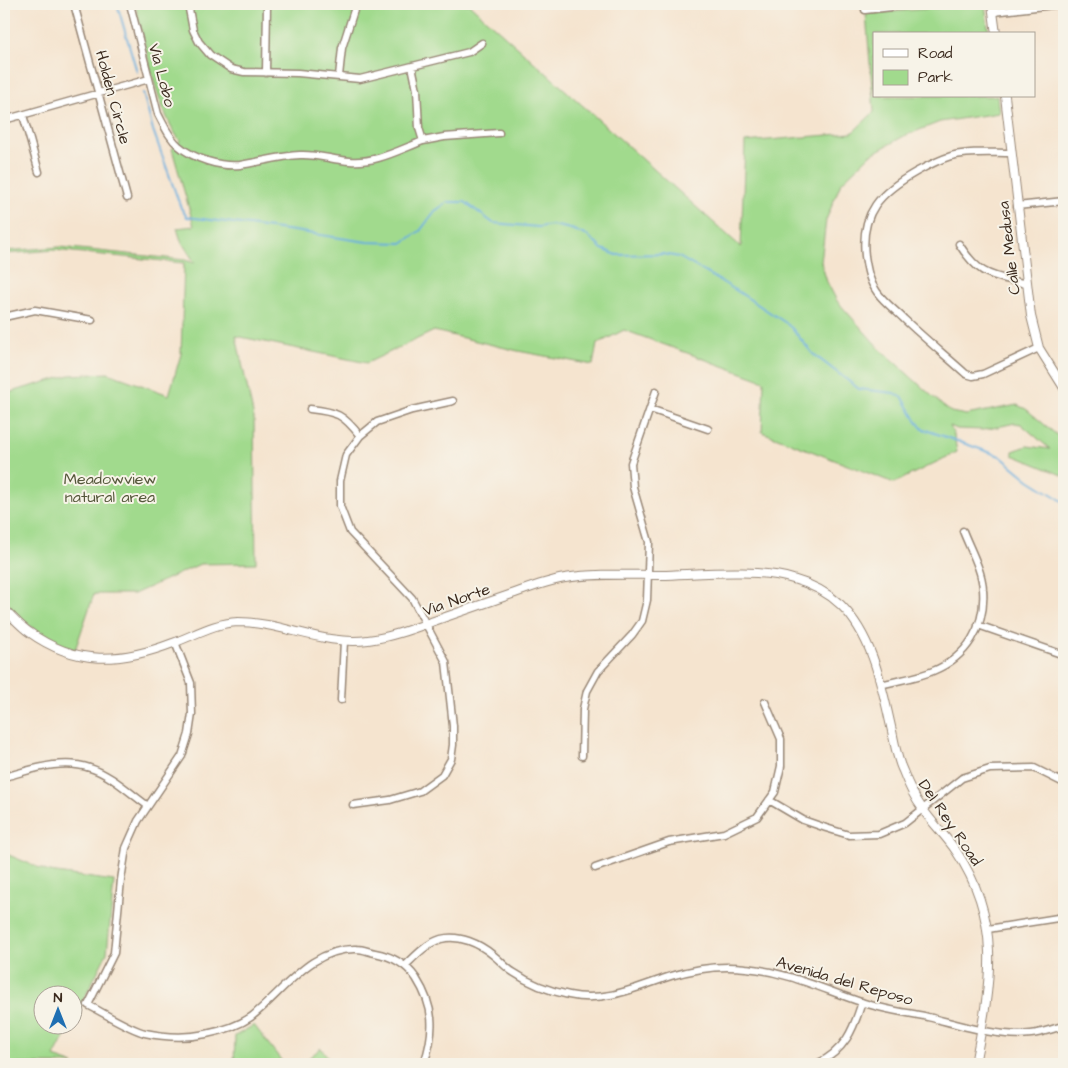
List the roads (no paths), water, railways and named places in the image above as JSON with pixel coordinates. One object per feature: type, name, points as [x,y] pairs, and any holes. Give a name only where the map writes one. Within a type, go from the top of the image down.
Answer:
[{"type":"street","name":"Holden Circle","points":[[74,4],[127,198]]},
{"type":"street","name":"Via Lobo","points":[[130,4],[158,114],[171,137],[181,148],[209,162],[222,165],[238,165],[303,155],[350,161],[366,161],[423,141]]},
{"type":"street","points":[[188,4],[193,30],[199,42],[210,55],[231,69],[244,72],[298,73],[360,79],[470,52],[482,43]]},
{"type":"street","points":[[266,72],[267,4]]},
{"type":"street","points":[[339,76],[342,48],[356,4]]},
{"type":"street","points":[[865,10],[918,4]]},
{"type":"street","points":[[992,4],[996,32]]},
{"type":"street","points":[[993,12],[1062,4]]},
{"type":"street","points":[[412,66],[423,141],[444,137],[499,133]]},
{"type":"street","points":[[4,120],[149,79]]},
{"type":"street","name":"Calle Medusa","points":[[1005,98],[1031,316],[1039,348],[1064,388]]},
{"type":"street","points":[[23,115],[39,172]]},
{"type":"street","points":[[1011,153],[976,152],[951,156],[935,162],[891,188],[878,201],[870,214],[865,228],[866,263],[869,277],[877,292],[916,330],[966,374],[973,376],[983,374],[1039,348]]},
{"type":"street","points":[[1017,206],[1064,201]]},
{"type":"street","points":[[959,244],[974,265],[984,273],[996,278],[1026,284]]},
{"type":"street","points":[[4,317],[35,310],[92,320]]},
{"type":"street","points":[[582,756],[583,709],[587,691],[598,671],[632,635],[642,620],[647,600],[648,542],[633,487],[631,463],[656,391]]},
{"type":"street","points":[[353,805],[390,800],[420,791],[442,776],[451,759],[453,726],[446,662],[412,598],[350,532],[340,506],[340,481],[346,455],[360,436],[377,422],[412,410],[453,401]]},
{"type":"street","points":[[310,409],[332,412],[347,420],[360,436]]},
{"type":"street","points":[[650,409],[708,429]]},
{"type":"street","points":[[881,685],[932,672],[953,661],[970,644],[983,608],[983,588],[963,531]]},
{"type":"street","name":"Via Norte","points":[[4,609],[27,631],[47,644],[70,654],[102,659],[140,655],[209,627],[237,622],[276,626],[344,641],[367,640],[397,635],[534,586],[565,578],[608,575],[753,574],[790,578],[819,589],[840,604],[857,624],[869,648],[881,685]]},
{"type":"street","points":[[978,625],[1064,655]]},
{"type":"street","points":[[341,700],[344,641]]},
{"type":"street","points":[[175,642],[191,683],[192,714],[189,734],[182,756],[138,821],[126,848],[114,953],[88,1005],[144,1033],[180,1036],[204,1035],[231,1028],[250,1018],[291,979],[314,961],[337,951],[357,949],[387,955],[405,966],[413,974],[424,991],[432,1019],[430,1047],[424,1064]]},
{"type":"street","name":"Del Rey Road","points":[[881,685],[899,763],[911,790],[922,809],[955,849],[973,877],[983,904],[990,948],[988,990],[975,1064]]},
{"type":"street","points":[[594,868],[669,842],[724,833],[757,817],[775,792],[782,766],[781,739],[765,702]]},
{"type":"street","points":[[4,778],[46,766],[73,764],[91,768],[102,773],[148,806]]},
{"type":"street","points":[[769,800],[803,820],[849,835],[879,834],[905,824],[962,778],[990,769],[1034,768],[1064,783]]},
{"type":"street","points":[[988,929],[1064,917]]},
{"type":"street","name":"Avenida del Reposo","points":[[405,966],[424,948],[441,938],[456,938],[468,940],[492,954],[512,972],[537,985],[570,996],[602,997],[636,990],[673,976],[710,968],[745,967],[780,973],[862,1002],[982,1030],[1008,1034],[1032,1034],[1064,1026]]},
{"type":"street","points":[[817,1064],[827,1060],[843,1046],[855,1026],[862,1002]]},
{"type":"waterway","points":[[117,4],[137,72]]},
{"type":"waterway","points":[[143,93],[153,130],[181,208],[187,217],[367,242],[402,243],[420,231],[435,211],[448,202],[465,202],[493,223],[538,227],[552,225],[571,229],[588,236],[602,249],[617,255],[663,254],[679,257],[734,289],[789,325],[813,354],[859,389],[894,393],[903,398],[923,429],[1000,456],[1029,480],[1064,502]]},
{"type":"park label","name":"Meadowview natural area","points":[[110,487]]}]
